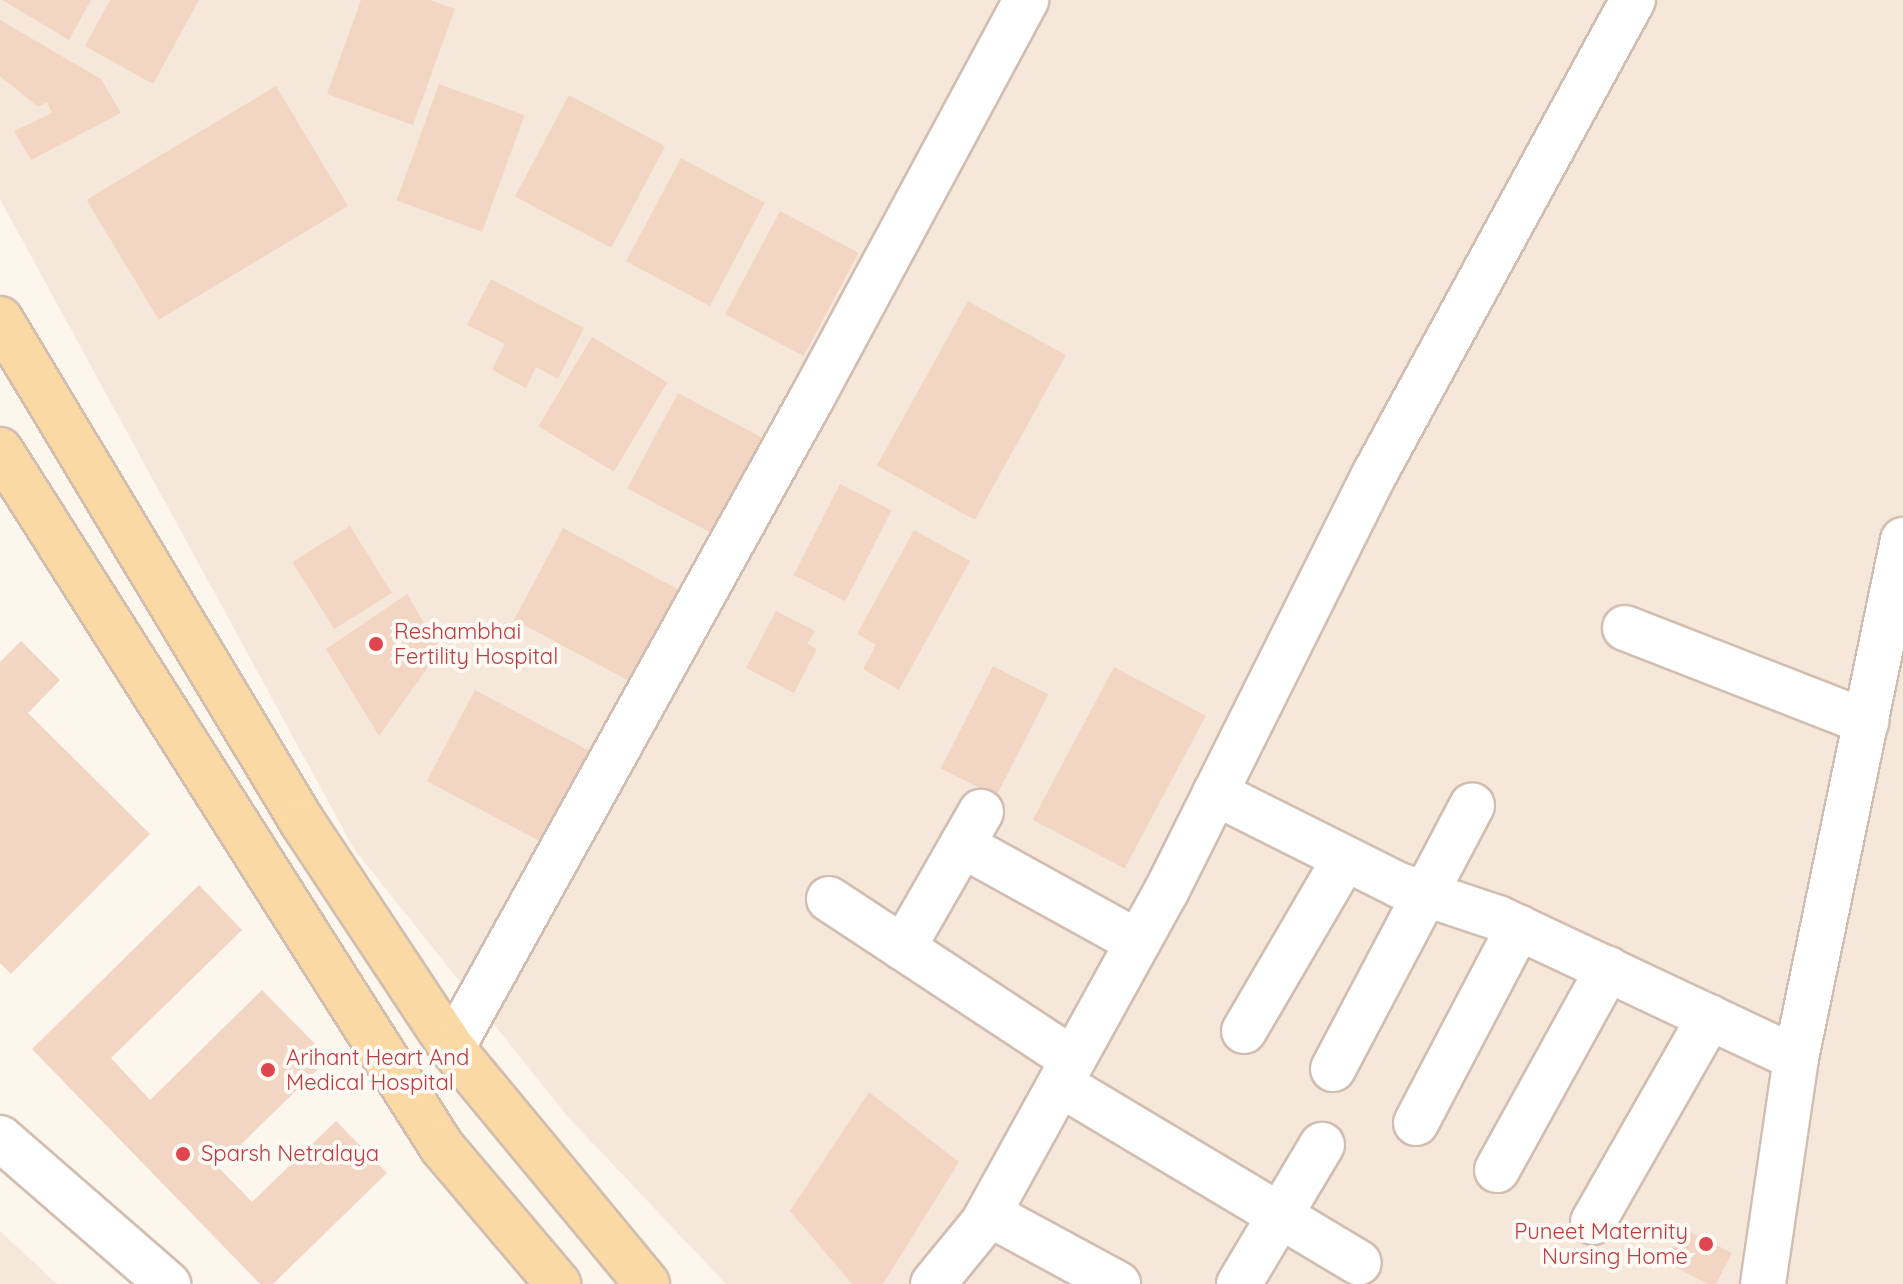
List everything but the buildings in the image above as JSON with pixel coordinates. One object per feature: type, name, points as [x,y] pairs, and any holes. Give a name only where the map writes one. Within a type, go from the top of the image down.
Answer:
[{"type":"main road","points":[[0,319],[303,823],[452,1048],[647,1284]]},
{"type":"main road","points":[[0,371],[280,837],[430,1065],[610,1284]]},
{"type":"main road","points":[[0,450],[442,1147],[558,1284]]},
{"type":"street","points":[[452,1048],[805,410],[1026,0]]},
{"type":"street","points":[[933,1284],[989,1214],[1138,942],[1374,475],[1633,0]]},
{"type":"street","points":[[1763,1284],[1796,1058],[1866,722],[1896,622],[1903,540]]},
{"type":"street","points":[[1625,628],[1866,722]]},
{"type":"street","points":[[1215,793],[1345,858],[1424,893],[1519,927],[1796,1058]]},
{"type":"street","points":[[1333,1069],[1472,805]]},
{"type":"street","points":[[903,948],[972,828],[1138,942]]},
{"type":"street","points":[[1244,1031],[1345,858]]},
{"type":"street","points":[[829,899],[903,948],[1067,1072],[1280,1216],[1359,1263]]},
{"type":"street","points":[[1416,1123],[1519,927]]},
{"type":"street","points":[[1497,1170],[1608,969]]},
{"type":"street","points":[[1593,1222],[1710,1017]]},
{"type":"street","points":[[0,1138],[168,1284]]},
{"type":"street","points":[[1239,1284],[1322,1145]]},
{"type":"street","points":[[989,1214],[1118,1284]]},
{"type":"shaded area","points":[[0,0],[1903,0],[1903,1284],[726,1284],[568,1117],[354,849],[0,199]]},
{"type":"shaded area","points":[[0,1231],[57,1284],[0,1284]]},
{"type":"place","name":"Reshambhai Fertility Hospital","points":[[376,644]]},
{"type":"place","name":"Arihant Heart And Medical Hospital","points":[[268,1070]]},
{"type":"place","name":"Sparsh Netralaya","points":[[183,1154]]},
{"type":"place","name":"Puneet Maternity Nursing Home","points":[[1706,1244]]}]
